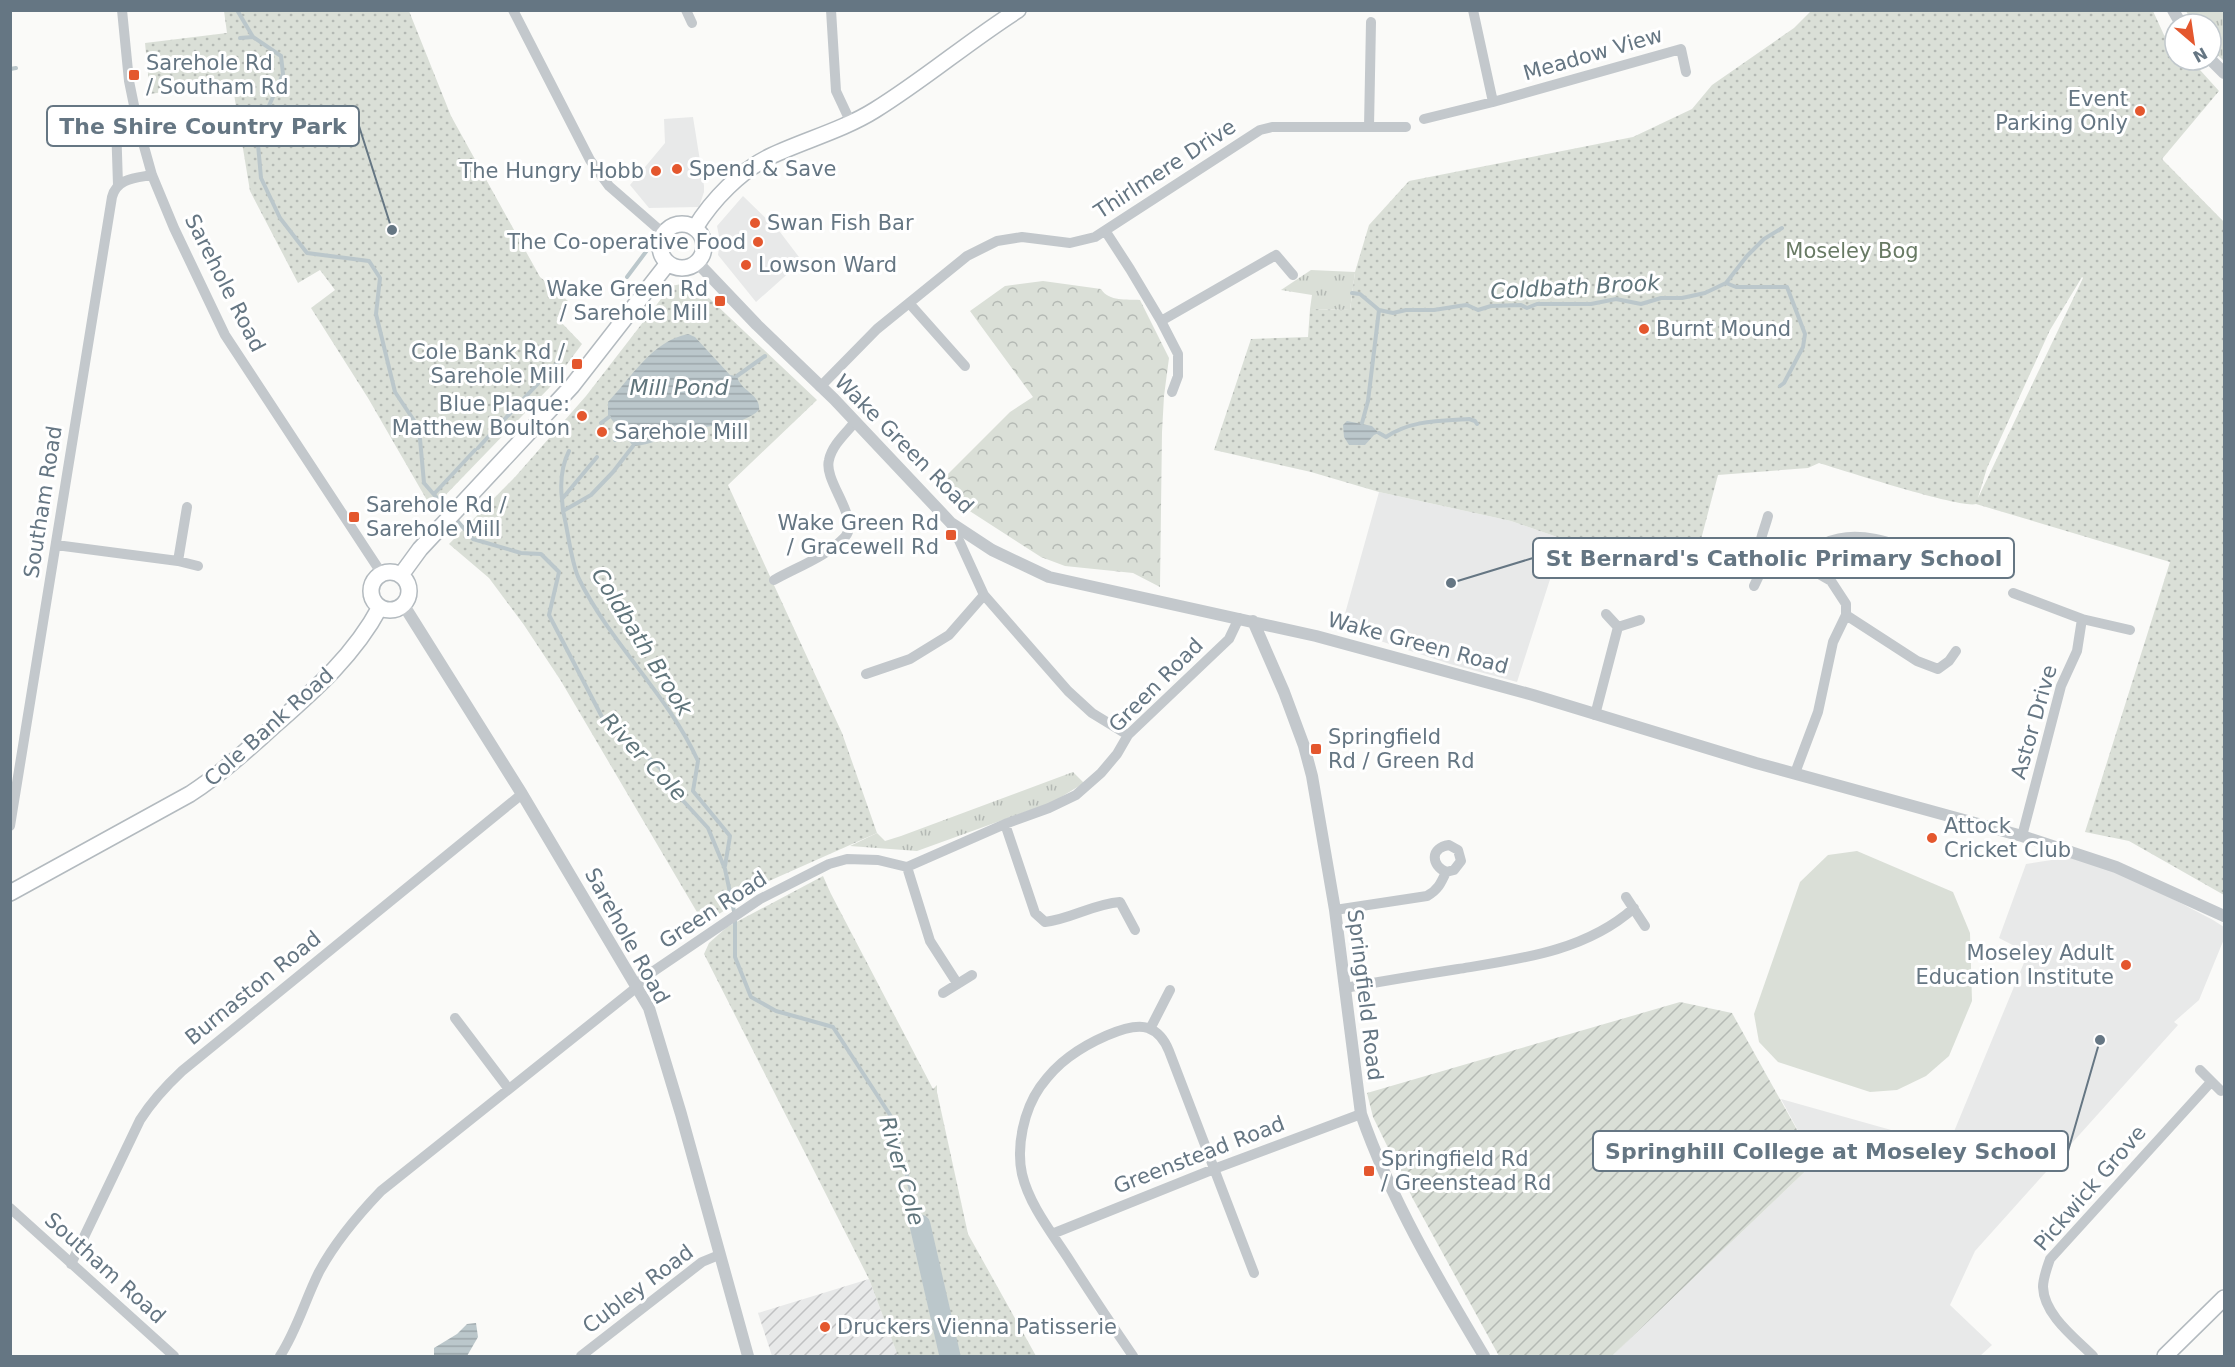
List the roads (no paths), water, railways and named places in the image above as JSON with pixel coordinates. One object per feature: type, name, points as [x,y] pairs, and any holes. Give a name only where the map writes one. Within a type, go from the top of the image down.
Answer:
[{"type":"main road","points":[[695,228],[717,199],[749,170],[768,157],[851,123],[876,109],[1018,10]]},
{"type":"main road","points":[[680,223],[695,228],[702,236],[704,243],[701,257],[686,268],[675,267],[668,263],[660,251],[660,238],[663,233],[671,226],[680,223]]},
{"type":"main road","points":[[401,575],[420,549],[572,386],[668,263]]},
{"type":"main road","points":[[393,572],[401,575],[409,587],[407,599],[402,606],[387,609],[380,607],[374,600],[371,591],[375,579],[381,574],[393,572]]},
{"type":"main road","name":"Cole Bank Road","points":[[10,893],[190,794],[213,779],[324,681],[349,653],[380,607]]},
{"type":"main road","points":[[2164,1356],[2224,1298]]},
{"type":"street","name":"Sarehole Road","points":[[122,10],[129,81],[138,125],[152,175],[174,228],[225,335],[381,574]]},
{"type":"street","points":[[513,10],[590,160],[609,186],[663,233]]},
{"type":"street","points":[[686,10],[692,24]]},
{"type":"street","points":[[831,10],[836,91],[851,123]]},
{"type":"street","points":[[1473,10],[1493,102]]},
{"type":"street","points":[[1368,127],[1371,22]]},
{"type":"street","name":"Meadow View","points":[[1424,119],[1681,49],[1686,72]]},
{"type":"street","name":"Southam Road","points":[[10,825],[112,197],[118,185],[116,123]]},
{"type":"street","name":"Thirlmere Drive","points":[[820,387],[877,330],[909,303],[967,256],[997,241],[1022,237],[1070,243],[1095,237],[1260,130],[1272,127],[1406,127]]},
{"type":"street","points":[[118,185],[123,181],[152,175]]},
{"type":"street","points":[[1106,232],[1161,321],[1178,354],[1178,376],[1172,392]]},
{"type":"street","points":[[1161,321],[1276,255],[1293,275]]},
{"type":"street","name":"Wake Green Road","points":[[697,262],[951,523],[992,550],[1049,577],[1316,636],[1533,694],[1595,715],[2022,836],[2116,867],[2224,916]]},
{"type":"street","points":[[909,303],[965,366]]},
{"type":"street","points":[[774,580],[826,552],[847,535],[849,521],[830,474],[828,461],[836,445],[855,422]]},
{"type":"street","points":[[178,561],[187,507]]},
{"type":"street","points":[[1768,516],[1758,550],[1759,558],[1764,565],[1795,572],[1817,573],[1832,581],[1846,604],[1846,615],[1833,642],[1818,712],[1795,773]]},
{"type":"street","points":[[951,523],[984,595],[1068,691],[1092,713],[1128,735]]},
{"type":"street","points":[[1817,573],[1816,557],[1825,543],[1847,536],[1871,538],[1932,558]]},
{"type":"street","points":[[56,544],[178,561],[198,566]]},
{"type":"street","points":[[1926,571],[1937,547]]},
{"type":"street","points":[[1754,586],[1764,565]]},
{"type":"street","points":[[2013,592],[2082,619],[2130,630]]},
{"type":"street","points":[[866,674],[910,659],[949,635],[984,595]]},
{"type":"street","name":"Sarehole Road","points":[[402,606],[522,794],[649,1008],[748,1356]]},
{"type":"street","points":[[1606,614],[1618,627]]},
{"type":"street","points":[[1846,615],[1917,661],[1938,669],[1949,661],[1956,651]]},
{"type":"street","name":"Green Road","points":[[280,1356],[291,1339],[318,1274],[329,1255],[363,1210],[381,1191],[637,987],[642,979],[760,899],[830,864],[847,859],[878,860],[907,867],[1076,795],[1117,754],[1128,735],[1229,639],[1239,618]]},
{"type":"street","name":"Astor Drive","points":[[2022,836],[2061,686],[2077,651],[2082,619]]},
{"type":"street","points":[[1618,627],[1640,620]]},
{"type":"street","name":"Springfield Road","points":[[1253,621],[1284,692],[1304,746],[1312,776],[1335,910],[1361,1114],[1372,1146],[1398,1202],[1484,1356]]},
{"type":"street","points":[[1595,715],[1618,627]]},
{"type":"street","name":"Burnaston Road","points":[[71,1264],[141,1120],[152,1102],[167,1086],[182,1071],[522,794]]},
{"type":"street","points":[[1005,824],[1035,914],[1045,922],[1061,921],[1105,903],[1120,902],[1135,930]]},
{"type":"street","points":[[907,867],[930,941],[957,983]]},
{"type":"street","points":[[1335,910],[1427,896],[1437,890],[1446,872]]},
{"type":"street","points":[[1626,897],[1645,926]]},
{"type":"street","points":[[1345,988],[1540,956],[1575,944],[1605,929],[1634,908]]},
{"type":"street","points":[[943,993],[972,975]]},
{"type":"street","points":[[1150,1029],[1170,990]]},
{"type":"street","points":[[455,1018],[508,1088]]},
{"type":"street","points":[[1133,1356],[1032,1201],[1022,1174],[1021,1142],[1031,1104],[1040,1087],[1067,1058],[1087,1045],[1126,1029],[1139,1027],[1150,1029],[1165,1042],[1254,1273]]},
{"type":"street","points":[[2200,1070],[2221,1091]]},
{"type":"street","name":"Pickwick Grove","points":[[2093,1356],[2053,1314],[2048,1305],[2043,1285],[2050,1259],[2211,1082]]},
{"type":"street","name":"Greenstead Road","points":[[1052,1233],[1361,1114]]},
{"type":"street","name":"Southam Road","points":[[10,1208],[174,1356]]},
{"type":"street","name":"Cubley Road","points":[[581,1356],[702,1262],[719,1255]]},
{"type":"water","name":"Mill Pond","points":[[688,334],[695,337],[730,375],[737,376],[742,385],[757,400],[759,410],[733,423],[682,431],[652,443],[633,446],[608,415],[608,402],[653,352],[675,338]]},
{"type":"water","points":[[1347,421],[1372,426],[1379,433],[1365,445],[1349,445],[1344,437],[1343,425]]},
{"type":"water","points":[[476,1323],[478,1337],[467,1356],[434,1356],[434,1348],[457,1334],[467,1324]]},
{"type":"waterway","name":"River Cole","points":[[237,10],[253,37],[281,56],[283,74],[257,133],[261,178],[280,218],[307,253],[369,261],[380,278],[376,314],[395,392],[419,428],[424,483],[449,512]]},
{"type":"waterway","points":[[240,38],[253,37]]},
{"type":"waterway","points":[[10,69],[16,68]]},
{"type":"waterway","name":"Coldbath Brook","points":[[1352,293],[1360,294],[1379,310],[1393,313],[1467,305],[1478,310],[1491,306],[1521,305],[1527,308],[1537,304],[1591,304],[1616,299],[1641,304],[1661,298],[1682,298],[1705,293],[1726,283],[1764,239],[1782,228]]},
{"type":"waterway","points":[[627,277],[648,249]]},
{"type":"waterway","points":[[1726,283],[1736,287],[1787,287],[1805,334],[1803,347],[1784,383],[1780,386]]},
{"type":"waterway","points":[[1362,423],[1368,401],[1379,310]]},
{"type":"waterway","name":"Coldbath Brook","points":[[737,376],[765,356]]},
{"type":"waterway","points":[[501,423],[561,359]]},
{"type":"waterway","points":[[601,423],[609,417]]},
{"type":"waterway","points":[[1379,433],[1386,437],[1405,427],[1437,421],[1469,419],[1477,424]]},
{"type":"waterway","points":[[478,448],[498,426]]},
{"type":"waterway","points":[[615,440],[623,435]]},
{"type":"waterway","name":"Coldbath Brook","points":[[633,446],[591,495],[563,511],[572,555],[576,572],[592,603],[671,714],[698,761],[693,791],[730,836],[725,866]]},
{"type":"waterway","points":[[434,494],[475,450]]},
{"type":"waterway","points":[[562,499],[562,475],[569,451]]},
{"type":"waterway","points":[[563,511],[562,499],[597,457]]},
{"type":"waterway","name":"River Cole","points":[[454,517],[473,539],[521,553],[541,554],[559,572],[549,615],[602,717],[660,768],[676,793],[708,828],[725,869],[735,916],[735,957],[751,997],[776,1011],[833,1027],[892,1118],[920,1225]]},
{"type":"waterway","name":"River Cole","points":[[920,1225],[950,1356]]},
{"type":"place","name":"Sarehole Rd / Southam Rd","points":[[134,75]]},
{"type":"place","name":"Event Parking Only","points":[[2140,111]]},
{"type":"place","name":"Spend & Save","points":[[677,169]]},
{"type":"place","name":"The Hungry Hobb","points":[[656,171]]},
{"type":"place","name":"Swan Fish Bar","points":[[755,223]]},
{"type":"place","name":"The Shire Country Park","points":[[392,230]]},
{"type":"place","name":"The Co-operative Food","points":[[758,242]]},
{"type":"place","name":"Lowson Ward","points":[[746,265]]},
{"type":"place","name":"Wake Green Rd / Sarehole Mill","points":[[720,301]]},
{"type":"place","name":"Burnt Mound","points":[[1644,329]]},
{"type":"place","name":"Cole Bank Rd / Sarehole Mill","points":[[577,364]]},
{"type":"place","name":"Blue Plaque: Matthew Boulton","points":[[582,416]]},
{"type":"place","name":"Sarehole Mill","points":[[602,432]]},
{"type":"place","name":"Sarehole Rd / Sarehole Mill","points":[[354,517]]},
{"type":"place","name":"Wake Green Rd / Gracewell Rd","points":[[951,535]]},
{"type":"place","name":"St Bernard's Catholic Primary School","points":[[1451,583]]},
{"type":"place","name":"Springfield Rd / Green Rd","points":[[1316,749]]},
{"type":"place","name":"Attock Cricket Club","points":[[1932,838]]},
{"type":"place","name":"Moseley Adult Education Institute","points":[[2126,965]]},
{"type":"place","name":"Springhill College at Moseley School","points":[[2100,1040]]},
{"type":"place","name":"Springfield Rd / Greenstead Rd","points":[[1369,1171]]},
{"type":"place","name":"Druckers Vienna Patisserie","points":[[825,1327]]},
{"type":"park label","name":"Moseley Bog","points":[[1852,251]]}]
